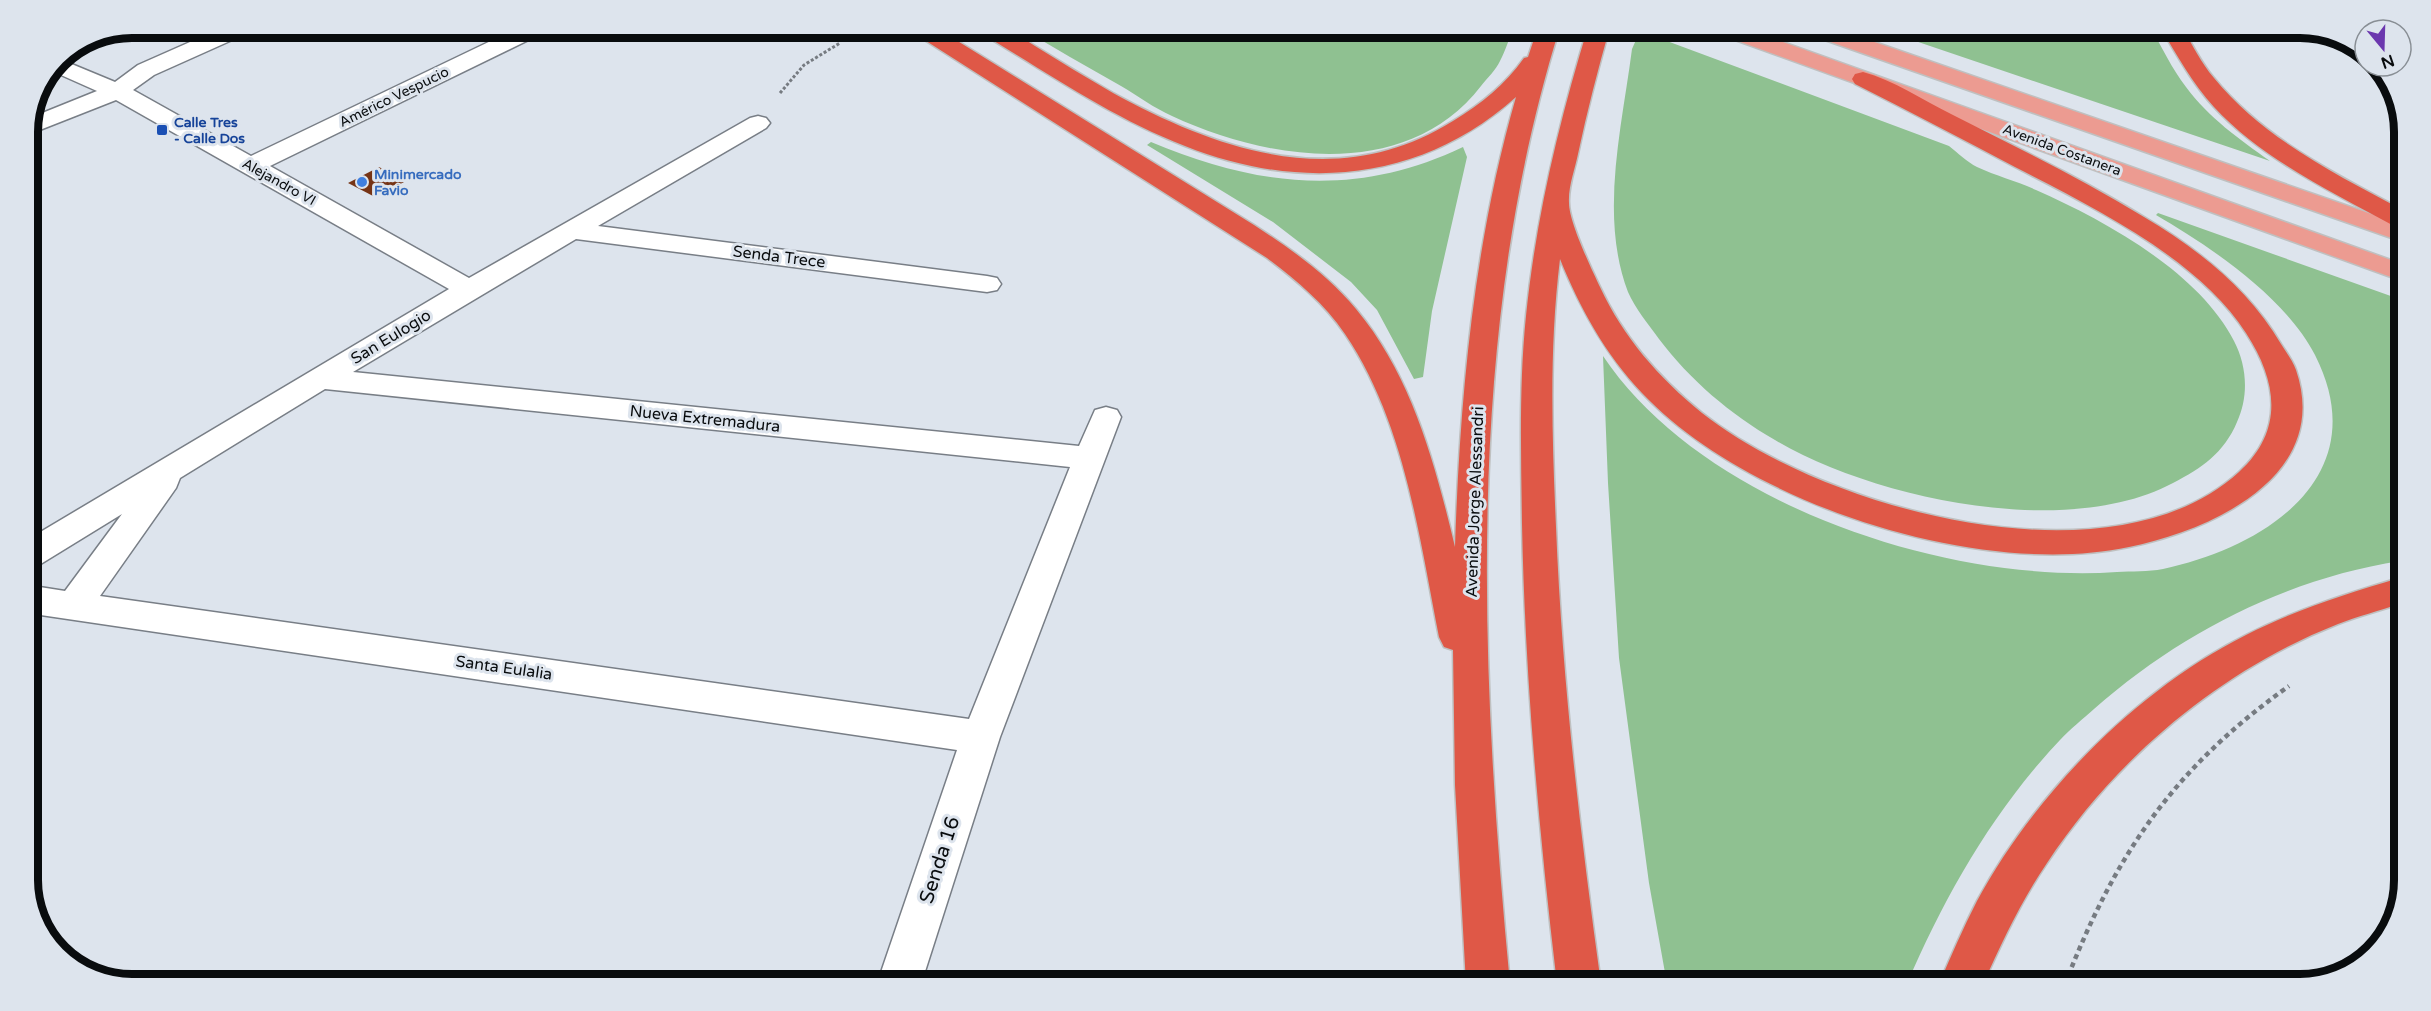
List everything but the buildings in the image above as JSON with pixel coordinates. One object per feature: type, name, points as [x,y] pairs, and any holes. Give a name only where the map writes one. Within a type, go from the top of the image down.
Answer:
[{"type":"highway","points":[[937,38],[1281,255],[1314,282],[1357,329],[1377,360],[1390,389],[1426,498],[1470,698]]},
{"type":"highway","points":[[1006,38],[1122,106],[1177,135],[1209,147],[1253,159],[1309,165],[1370,162],[1398,157],[1437,141],[1475,118],[1504,94],[1527,70],[1545,38]]},
{"type":"highway","name":"Avenida Jorge Alessandri","points":[[1487,974],[1475,814],[1470,698],[1471,524],[1480,374],[1492,273],[1506,185],[1523,110],[1545,38]]},
{"type":"highway","points":[[1578,974],[1567,894],[1547,696],[1536,471],[1540,320],[1555,203],[1570,134],[1596,38]]},
{"type":"highway","points":[[2178,38],[2205,81],[2244,121],[2304,164],[2393,214]]},
{"type":"highway","points":[[1555,203],[1566,239],[1587,289],[1620,347],[1642,375],[1671,403],[1705,430],[1746,457],[1792,481],[1843,502],[1897,519],[1949,531],[2001,539],[2051,541],[2098,539],[2154,530],[2202,513],[2240,491],[2268,465],[2283,441],[2289,414],[2286,386],[2276,357],[2258,329],[2230,296],[2167,244],[2118,211],[1863,79]]},
{"type":"highway","points":[[1965,974],[1978,941],[2022,865],[2070,798],[2124,742],[2180,694],[2243,655],[2308,622],[2394,592]]},
{"type":"main road","name":"Avenida Costanera","points":[[1751,38],[2393,270]]},
{"type":"main road","name":"Avenida Costanera","points":[[1842,38],[2393,231]]},
{"type":"street","points":[[38,123],[117,91],[146,70],[217,38]]},
{"type":"street","name":"Américo Vespucio","points":[[251,166],[514,38]]},
{"type":"street","name":"Alejandro VI","points":[[63,67],[117,91],[469,289]]},
{"type":"street","name":"San Eulogio","points":[[38,549],[469,289],[758,123]]},
{"type":"street","name":"Senda Trece","points":[[571,230],[987,284]]},
{"type":"street","name":"Nueva Extremadura","points":[[321,379],[1090,458]]},
{"type":"street","name":"Senda 16","points":[[902,974],[981,737],[1106,417]]},
{"type":"street","points":[[73,606],[173,468]]},
{"type":"street","name":"Santa Eulalia","points":[[38,601],[981,737]]},
{"type":"path","points":[[758,123],[771,103],[804,65],[840,43]]},
{"type":"path","points":[[2069,974],[2103,895],[2133,844],[2169,794],[2208,749],[2254,709],[2291,684]]},
{"type":"green space","points":[[1038,38],[1510,38],[1496,68],[1450,117],[1415,138],[1376,150],[1335,154],[1292,152],[1250,144],[1210,132],[1172,116]]},
{"type":"green space","points":[[1637,38],[1659,38],[1949,146],[1977,167],[2063,202],[2119,233],[2174,271],[2198,293],[2218,316],[2234,341],[2242,361],[2245,392],[2241,412],[2232,433],[2219,451],[2193,472],[2173,483],[2129,500],[2080,509],[2026,510],[1971,505],[1917,495],[1864,480],[1816,461],[1775,440],[1742,419],[1697,382],[1659,339],[1631,298],[1619,263],[1615,233],[1615,171],[1632,49]]},
{"type":"green space","points":[[1907,38],[2156,38],[2176,73],[2204,109],[2270,161]]},
{"type":"green space","points":[[1151,142],[1230,169],[1269,177],[1307,180],[1345,180],[1384,174],[1423,163],[1463,147],[1467,157],[1432,311],[1423,377],[1414,379],[1377,310],[1351,282],[1273,222],[1147,145]]},
{"type":"green space","points":[[2158,213],[2393,297],[2394,562],[2316,581],[2236,613],[2162,656],[2094,709],[2064,736],[2036,767],[1993,824],[1955,886],[1912,974],[1665,974],[1649,883],[1619,658],[1603,356],[1646,408],[1701,454],[1764,493],[1833,524],[1905,548],[1978,564],[2050,572],[2163,569],[2202,558],[2239,543],[2273,523],[2301,499],[2321,470],[2332,436],[2330,398],[2315,355],[2302,334],[2285,313],[2245,275],[2200,242],[2156,215]]},
{"type":"place","name":"Calle Tres - Calle Dos","points":[[162,130]]},
{"type":"place","name":"Minimercado Favio","points":[[362,182]]}]
